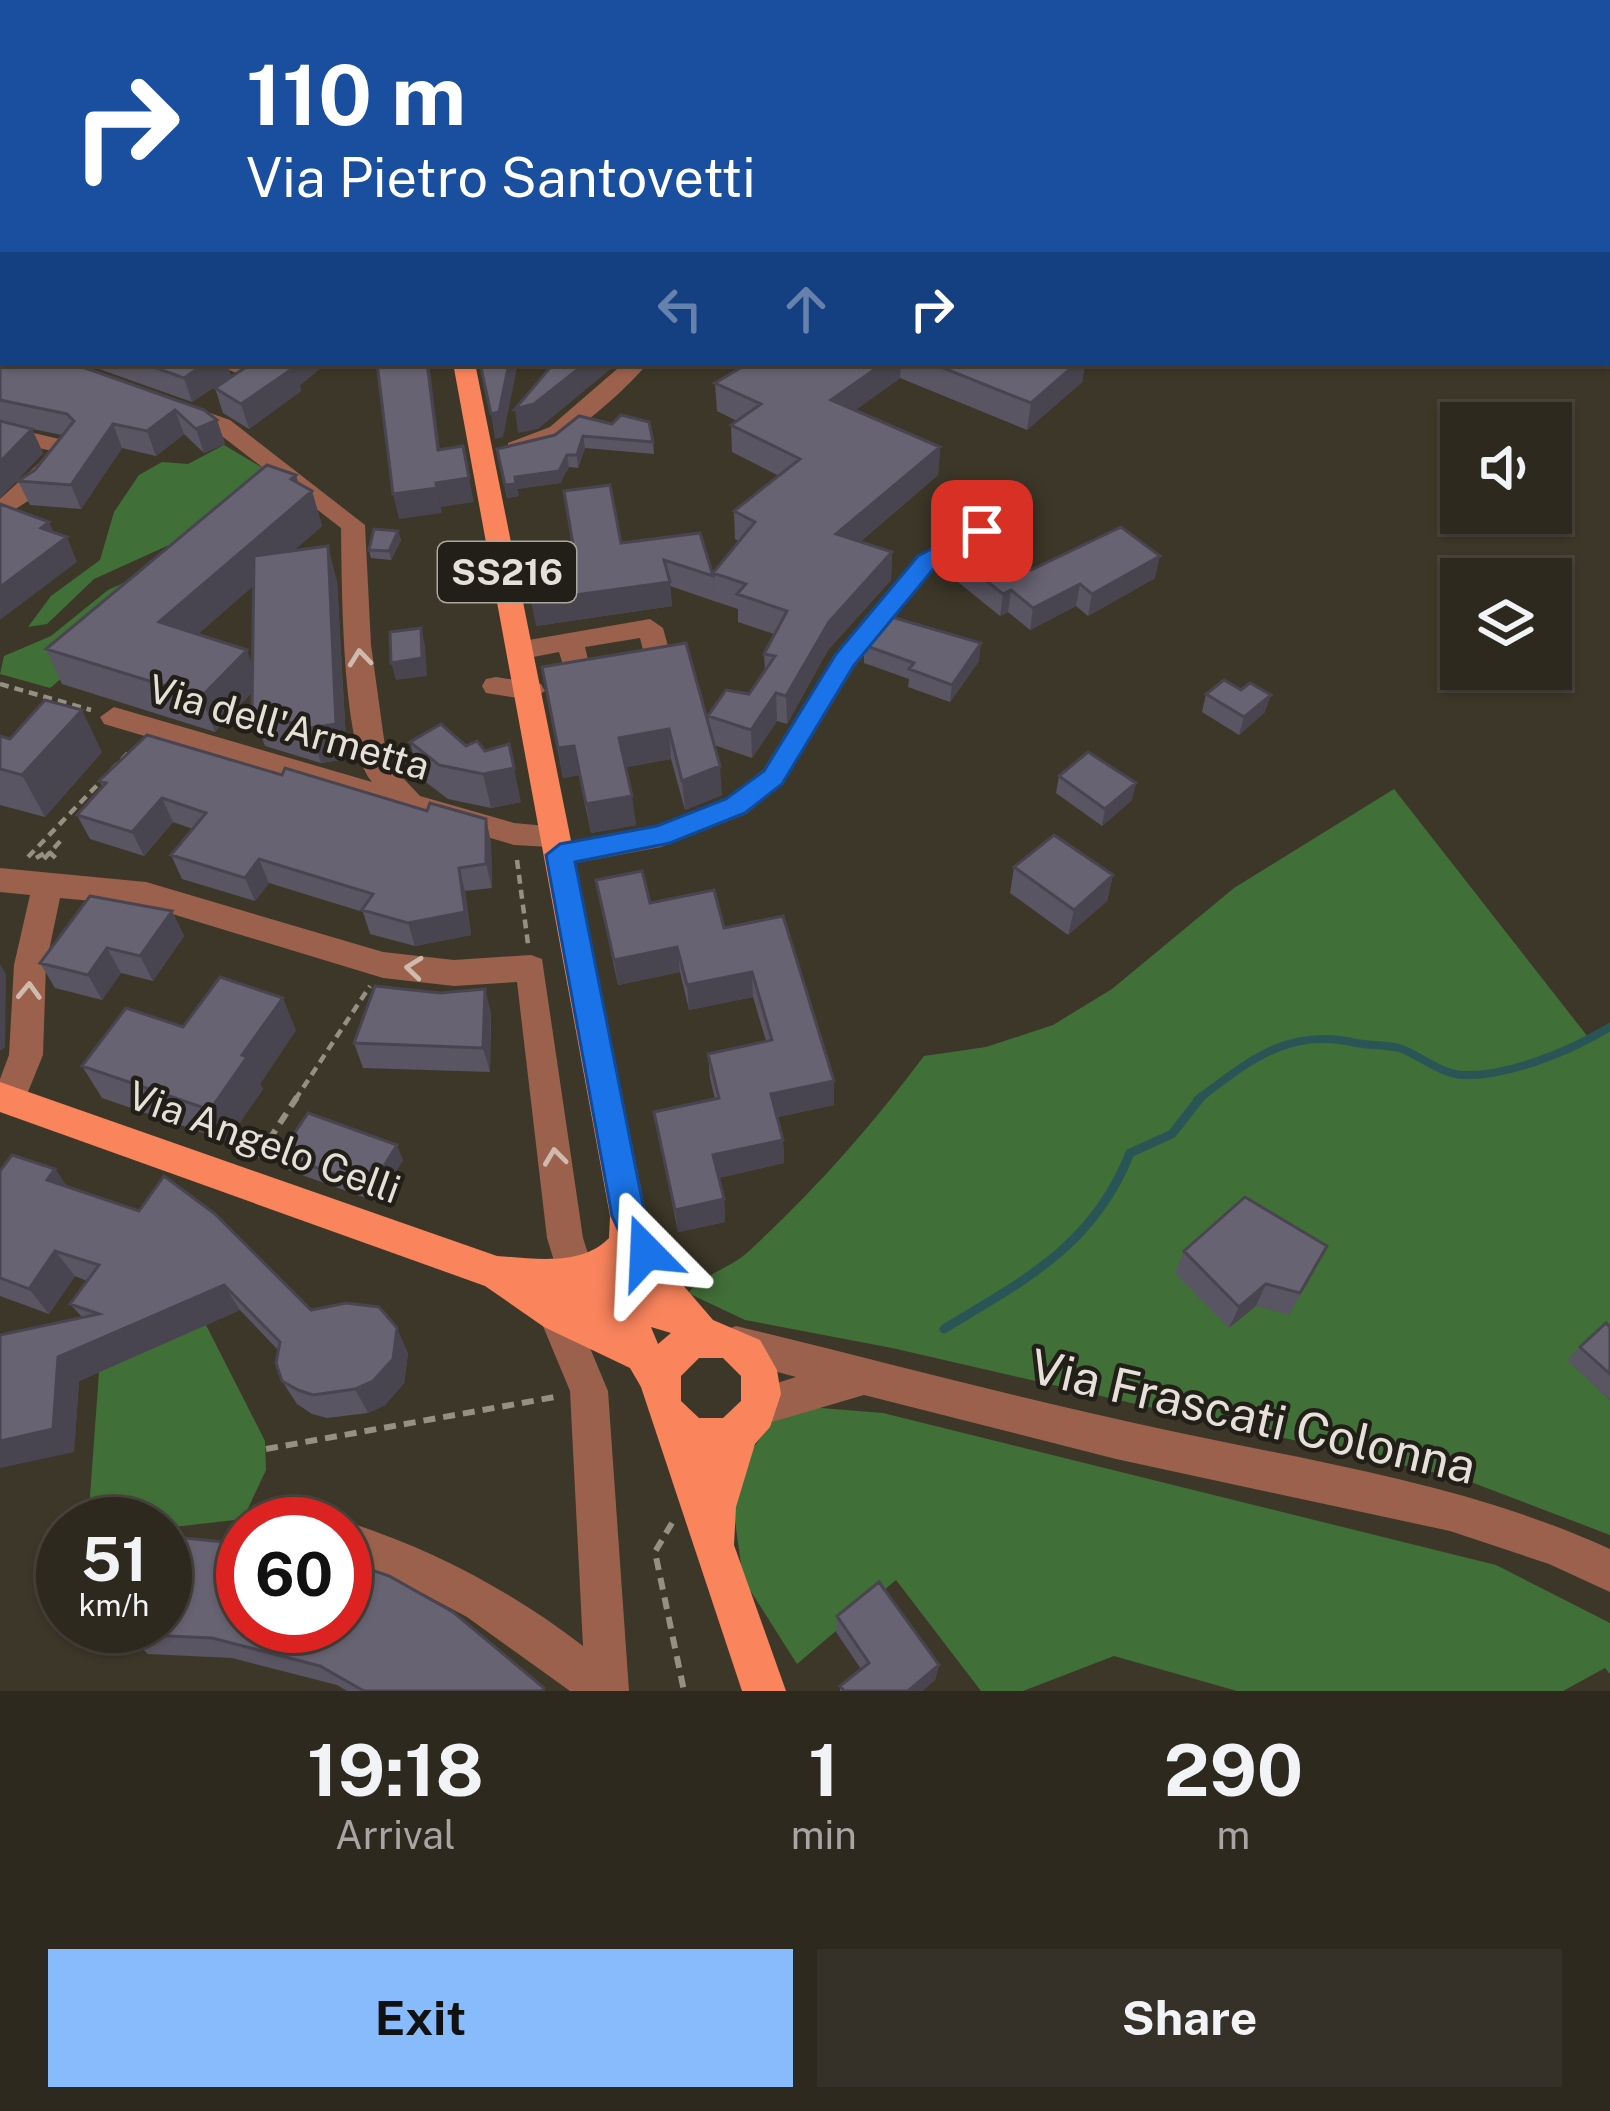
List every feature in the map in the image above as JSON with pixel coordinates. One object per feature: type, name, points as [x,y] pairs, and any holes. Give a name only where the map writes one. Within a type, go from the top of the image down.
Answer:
[{"type":"main road","name":"SS216","points":[[465,366],[483,453],[495,580],[523,650],[628,1230]]},
{"type":"main road","name":"Via Angelo Celli","points":[[4,1098],[496,1273],[622,1302],[714,1335]]},
{"type":"main road","points":[[571,1293],[607,1264],[628,1230]]},
{"type":"main road","points":[[628,1230],[622,1302],[764,1691]]},
{"type":"main road","points":[[628,1230],[663,1289],[761,1377],[716,1508],[716,1558]]},
{"type":"main road","name":"Via Angelo Celli","points":[[571,1293],[656,1386]]},
{"type":"main road","points":[[656,1386],[684,1347],[714,1335]]},
{"type":"main road","points":[[656,1386],[680,1431],[709,1440],[749,1419]]},
{"type":"street","points":[[196,416],[256,373],[235,366]]},
{"type":"street","points":[[483,453],[532,444],[563,428],[634,366]]},
{"type":"street","points":[[158,402],[222,425],[353,525],[358,645],[373,764],[409,802]]},
{"type":"street","points":[[0,432],[68,448],[33,488],[0,511]]},
{"type":"street","name":"Via dell'Armetta","points":[[114,717],[558,845],[661,836],[736,806],[773,777],[845,660],[926,562],[1011,515]]},
{"type":"street","points":[[523,650],[570,641]]},
{"type":"street","points":[[496,686],[531,691]]},
{"type":"street","points":[[4,1098],[26,1054],[40,866]]},
{"type":"street","points":[[0,880],[40,866],[383,965],[454,973],[531,968],[571,1293],[587,1380],[605,1691]]},
{"type":"street","name":"Via Frascati Colonna","points":[[714,1335],[867,1380],[1169,1451],[1414,1500],[1549,1543],[1610,1571]]},
{"type":"street","name":"Via Frascati Colonna","points":[[749,1419],[837,1382],[867,1380]]},
{"type":"street","points":[[372,1553],[471,1593],[540,1636],[605,1691]]},
{"type":"path","name":"Via dell'Armetta","points":[[0,684],[114,717]]},
{"type":"path","points":[[40,866],[130,749],[149,743]]},
{"type":"path","points":[[40,866],[64,837]]},
{"type":"path","points":[[514,845],[526,924]]},
{"type":"path","points":[[242,1182],[383,965]]},
{"type":"path","points":[[266,1449],[587,1380]]},
{"type":"path","points":[[684,1691],[656,1552],[689,1492]]},
{"type":"green space","points":[[224,445],[268,471],[178,541],[94,579],[47,624],[28,627],[51,596],[100,560],[114,512],[139,475],[162,462],[188,464]]},
{"type":"green space","points":[[291,486],[50,688],[0,674],[4,656],[51,636],[108,590],[174,560]]},
{"type":"green space","points":[[1394,789],[1588,1037],[1610,1027],[1610,1352],[1568,1360],[1610,1400],[1610,1535],[1463,1479],[892,1348],[745,1320],[688,1293],[742,1257],[796,1205],[924,1056],[986,1047],[1053,1025],[1112,989],[1234,888]]},
{"type":"green space","points":[[206,1325],[265,1441],[266,1470],[253,1497],[216,1497],[216,1522],[192,1525],[192,1497],[90,1497],[99,1372]]},
{"type":"green space","points":[[809,1407],[883,1413],[1496,1565],[1610,1623],[1610,1674],[1605,1668],[1563,1691],[1237,1691],[1114,1656],[1023,1691],[981,1691],[896,1580],[797,1664],[743,1579],[733,1506],[741,1465],[774,1419]]},
{"type":"building","points":[[0,366],[79,366],[204,410],[217,420],[196,429],[175,410],[147,431],[113,424],[71,485],[18,481],[35,470],[74,421],[67,414],[0,400]]},
{"type":"building","points":[[150,366],[202,366],[184,378]]},
{"type":"building","points":[[248,366],[295,367],[241,404],[215,388]]},
{"type":"building","points":[[377,366],[427,366],[438,450],[463,446],[469,478],[393,494]]},
{"type":"building","points":[[481,366],[508,366],[499,412],[491,414]]},
{"type":"building","points":[[551,366],[582,366],[534,404],[515,409]]},
{"type":"building","points":[[744,366],[880,366],[831,400],[940,447],[836,534],[892,552],[829,622],[786,696],[776,693],[751,730],[708,716],[726,690],[749,694],[775,656],[764,654],[787,611],[737,594],[746,584],[713,573],[755,522],[734,511],[800,459],[731,425],[761,404],[715,383]]},
{"type":"building","points":[[938,366],[1074,366],[1031,403]]},
{"type":"building","points":[[621,415],[649,422],[653,442],[583,436],[577,455],[567,455],[559,471],[515,477],[516,484],[505,485],[497,449],[555,435],[579,416],[612,424]]},
{"type":"building","points":[[0,421],[32,429],[0,462]]},
{"type":"building","points":[[267,465],[296,475],[291,479],[312,491],[159,622],[247,650],[201,697],[46,649]]},
{"type":"building","points":[[610,485],[621,543],[700,533],[713,576],[664,560],[670,582],[531,601],[525,556],[574,550],[564,491]]},
{"type":"building","points":[[0,504],[49,522],[41,528],[67,537],[0,587]]},
{"type":"building","points":[[1121,527],[1160,556],[1092,594],[1080,584],[1033,608],[1011,590],[1003,594],[944,547],[976,528],[1031,570]]},
{"type":"building","points":[[374,529],[398,531],[389,551],[369,550]]},
{"type":"building","points":[[328,546],[336,724],[310,728],[252,712],[254,556]]},
{"type":"building","points":[[888,616],[981,643],[952,685],[909,669],[914,663],[864,645]]},
{"type":"building","points":[[421,628],[422,658],[391,663],[390,632]]},
{"type":"building","points":[[686,643],[720,766],[682,781],[669,729],[619,738],[632,796],[586,804],[574,746],[558,748],[542,667]]},
{"type":"building","points":[[1224,680],[1241,690],[1250,683],[1271,695],[1244,717],[1206,694]]},
{"type":"building","points":[[45,700],[82,710],[22,775],[0,769],[0,736],[10,739]]},
{"type":"building","points":[[441,724],[466,746],[477,741],[485,751],[509,744],[514,768],[483,774],[439,765],[410,742]]},
{"type":"building","points":[[147,735],[282,775],[285,768],[427,811],[430,803],[486,819],[486,864],[459,868],[465,912],[408,923],[362,910],[373,894],[259,859],[245,878],[171,855],[206,813],[162,798],[132,832],[77,815],[106,783],[99,781]]},
{"type":"building","points":[[1088,752],[1136,783],[1105,809],[1059,776]]},
{"type":"building","points":[[1054,835],[1113,875],[1074,910],[1014,867]]},
{"type":"building","points":[[642,871],[650,903],[714,890],[724,928],[783,916],[834,1081],[771,1094],[783,1140],[713,1155],[724,1199],[675,1210],[654,1112],[719,1098],[708,1054],[772,1040],[752,972],[687,985],[677,947],[614,960],[596,880]]},
{"type":"building","points":[[90,896],[172,911],[140,956],[107,948],[88,975],[40,963]]},
{"type":"building","points":[[220,977],[283,998],[210,1110],[82,1066],[126,1008],[183,1027]]},
{"type":"building","points":[[375,986],[440,993],[485,989],[483,1048],[354,1043]]},
{"type":"building","points":[[308,1113],[397,1145],[371,1187],[280,1155]]},
{"type":"building","points":[[12,1155],[55,1169],[47,1180],[139,1211],[164,1176],[215,1214],[311,1310],[346,1303],[379,1307],[397,1328],[393,1359],[373,1381],[355,1389],[313,1395],[298,1390],[282,1381],[276,1363],[280,1342],[224,1285],[58,1357],[53,1429],[0,1441],[0,1335],[99,1314],[70,1304],[99,1265],[55,1251],[29,1289],[0,1278],[0,1171]]},
{"type":"building","points":[[1245,1197],[1327,1246],[1300,1293],[1266,1284],[1239,1307],[1184,1251]]},
{"type":"building","points":[[1606,1323],[1610,1327],[1610,1374],[1580,1347]]},
{"type":"building","points":[[192,1539],[216,1541],[216,1639],[192,1637]]},
{"type":"building","points":[[372,1570],[453,1612],[544,1688],[364,1691],[320,1666],[270,1653],[372,1653]]},
{"type":"building","points":[[879,1582],[939,1665],[908,1691],[844,1691],[840,1686],[869,1663],[837,1616]]},
{"type":"waterway","points":[[1201,1097],[1270,1051],[1310,1040],[1396,1047],[1462,1075],[1500,1072],[1539,1060],[1610,1027]]},
{"type":"waterway","points":[[944,1329],[1054,1257],[1097,1213],[1130,1153],[1172,1134],[1201,1097]]},
{"type":"waterway","points":[[1197,1100],[1201,1097]]},
{"type":"route","points":[[646,1252],[628,1216],[560,855],[661,836],[736,806],[773,777],[845,660],[926,562],[982,531]]}]
